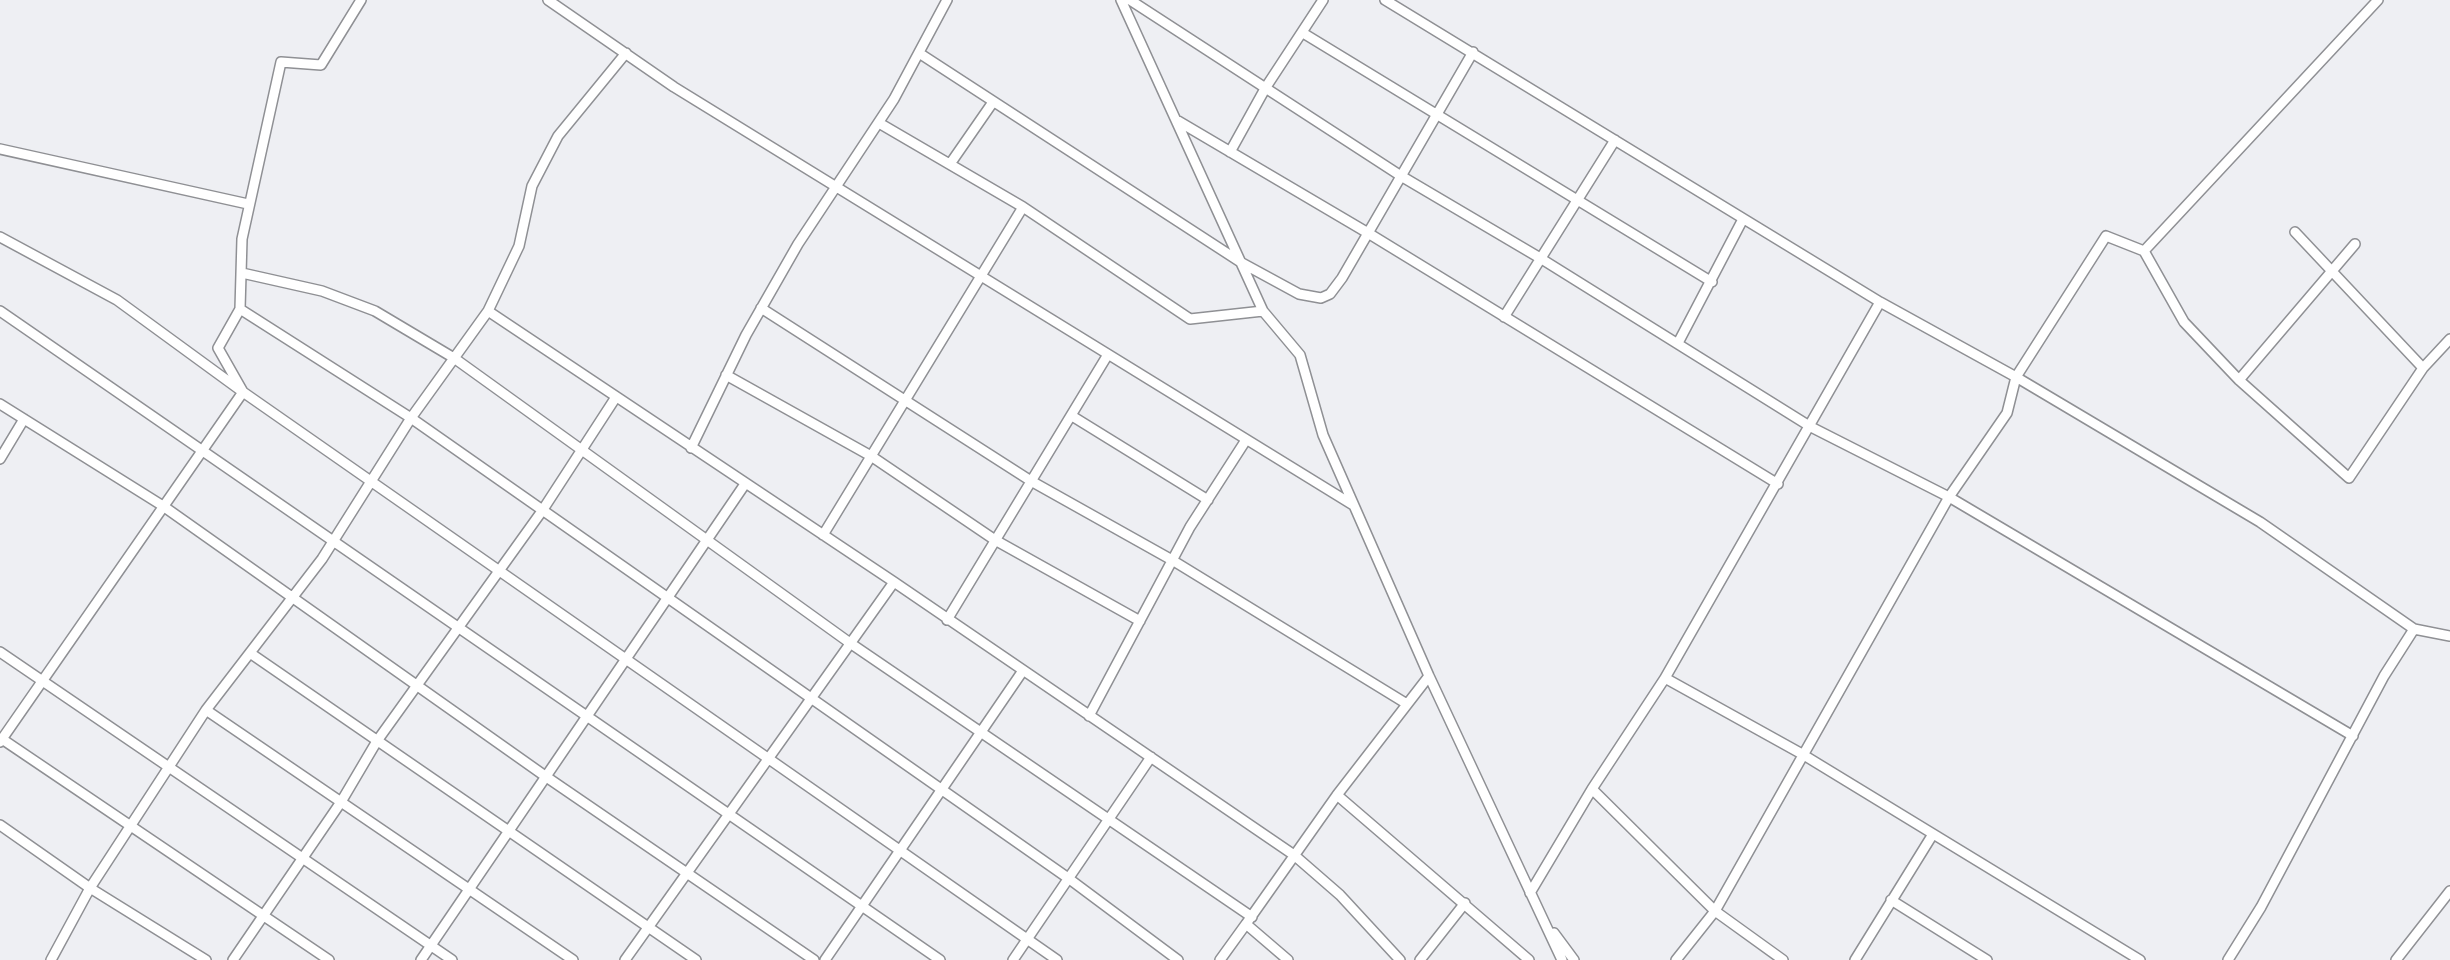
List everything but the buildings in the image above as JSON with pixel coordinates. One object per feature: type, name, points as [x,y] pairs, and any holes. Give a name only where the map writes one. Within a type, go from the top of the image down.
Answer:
[{"type":"street","points":[[243,392],[218,348],[240,309],[242,239],[281,62],[321,65],[361,0]]},
{"type":"street","points":[[548,0],[674,87],[1353,505]]},
{"type":"street","points":[[691,447],[761,308],[879,122],[947,0]]},
{"type":"street","points":[[1121,0],[1263,312],[1300,355],[1323,435],[1353,505],[1429,676],[1562,960]]},
{"type":"street","points":[[1130,0],[1401,176],[1540,258],[1811,427],[1950,497],[2353,736]]},
{"type":"street","points":[[1230,152],[1266,87],[1324,0]]},
{"type":"street","points":[[1385,0],[1880,302],[2016,377],[2260,522],[2414,629],[2450,636]]},
{"type":"street","points":[[2144,251],[2378,0]]},
{"type":"street","points":[[1303,33],[1712,282]]},
{"type":"street","points":[[919,53],[1242,263],[1299,294],[1321,298],[1330,294],[1342,278],[1473,52]]},
{"type":"street","points":[[51,960],[90,888],[206,710],[335,541],[411,418],[488,311],[519,246],[532,186],[558,136],[626,53]]},
{"type":"street","points":[[950,164],[993,102]]},
{"type":"street","points":[[1176,120],[1368,233],[1778,484]]},
{"type":"street","points":[[879,122],[1023,207],[1189,319],[1263,312]]},
{"type":"street","points":[[1504,317],[1615,140]]},
{"type":"street","points":[[0,149],[248,204]]},
{"type":"street","points":[[823,535],[979,275],[1023,207]]},
{"type":"street","points":[[1678,343],[1743,219]]},
{"type":"street","points":[[2295,232],[2423,368]]},
{"type":"street","points":[[1676,960],[1715,911],[1950,497],[2007,412],[2016,377],[2106,236],[2144,251],[2184,322],[2239,380],[2349,478],[2423,368],[2450,339]]},
{"type":"street","points":[[0,237],[117,300],[243,392],[902,849],[1057,960]]},
{"type":"street","points":[[2239,380],[2355,244]]},
{"type":"street","points":[[242,273],[322,291],[375,311],[454,358],[850,643],[979,733],[1109,818],[1249,920],[1288,960]]},
{"type":"street","points":[[1530,893],[1592,789],[1665,678],[1811,427],[1880,302]]},
{"type":"street","points":[[761,308],[1031,481],[1172,560],[1407,704]]},
{"type":"street","points":[[240,309],[411,418],[1068,878],[1178,960]]},
{"type":"street","points":[[0,311],[940,960]]},
{"type":"street","points":[[488,311],[894,582],[1022,672],[1294,855],[1340,895],[1400,960]]},
{"type":"street","points":[[947,620],[1107,356]]},
{"type":"street","points":[[726,375],[871,456],[995,540],[1140,621]]},
{"type":"street","points":[[243,392],[1,740],[329,960]]},
{"type":"street","points":[[233,960],[261,915],[341,802],[377,741],[542,511],[616,397]]},
{"type":"street","points":[[0,404],[163,506],[545,776],[814,960]]},
{"type":"street","points":[[1072,416],[1208,500]]},
{"type":"street","points":[[0,459],[24,419]]},
{"type":"street","points":[[1089,716],[1172,560],[1246,440]]},
{"type":"street","points":[[421,960],[705,539],[745,484]]},
{"type":"street","points":[[625,960],[731,815],[768,757],[894,582]]},
{"type":"street","points":[[2228,960],[2261,907],[2384,677],[2414,629]]},
{"type":"street","points":[[0,652],[453,960]]},
{"type":"street","points":[[250,653],[696,960]]},
{"type":"street","points":[[825,960],[1022,672]]},
{"type":"street","points":[[1220,960],[1337,795],[1429,676]]},
{"type":"street","points":[[1665,678],[1802,754],[2140,960]]},
{"type":"street","points":[[206,710],[573,960]]},
{"type":"street","points":[[1013,960],[1151,757]]},
{"type":"street","points":[[1592,789],[1715,911],[1783,960]]},
{"type":"street","points":[[1337,795],[1529,960]]},
{"type":"street","points":[[0,825],[90,888],[205,960]]},
{"type":"street","points":[[1857,959],[1933,834]]},
{"type":"street","points":[[2396,960],[2450,891]]},
{"type":"street","points":[[1891,900],[1987,960]]},
{"type":"street","points":[[1420,960],[1465,903]]},
{"type":"street","points":[[1541,915],[1574,960]]}]
